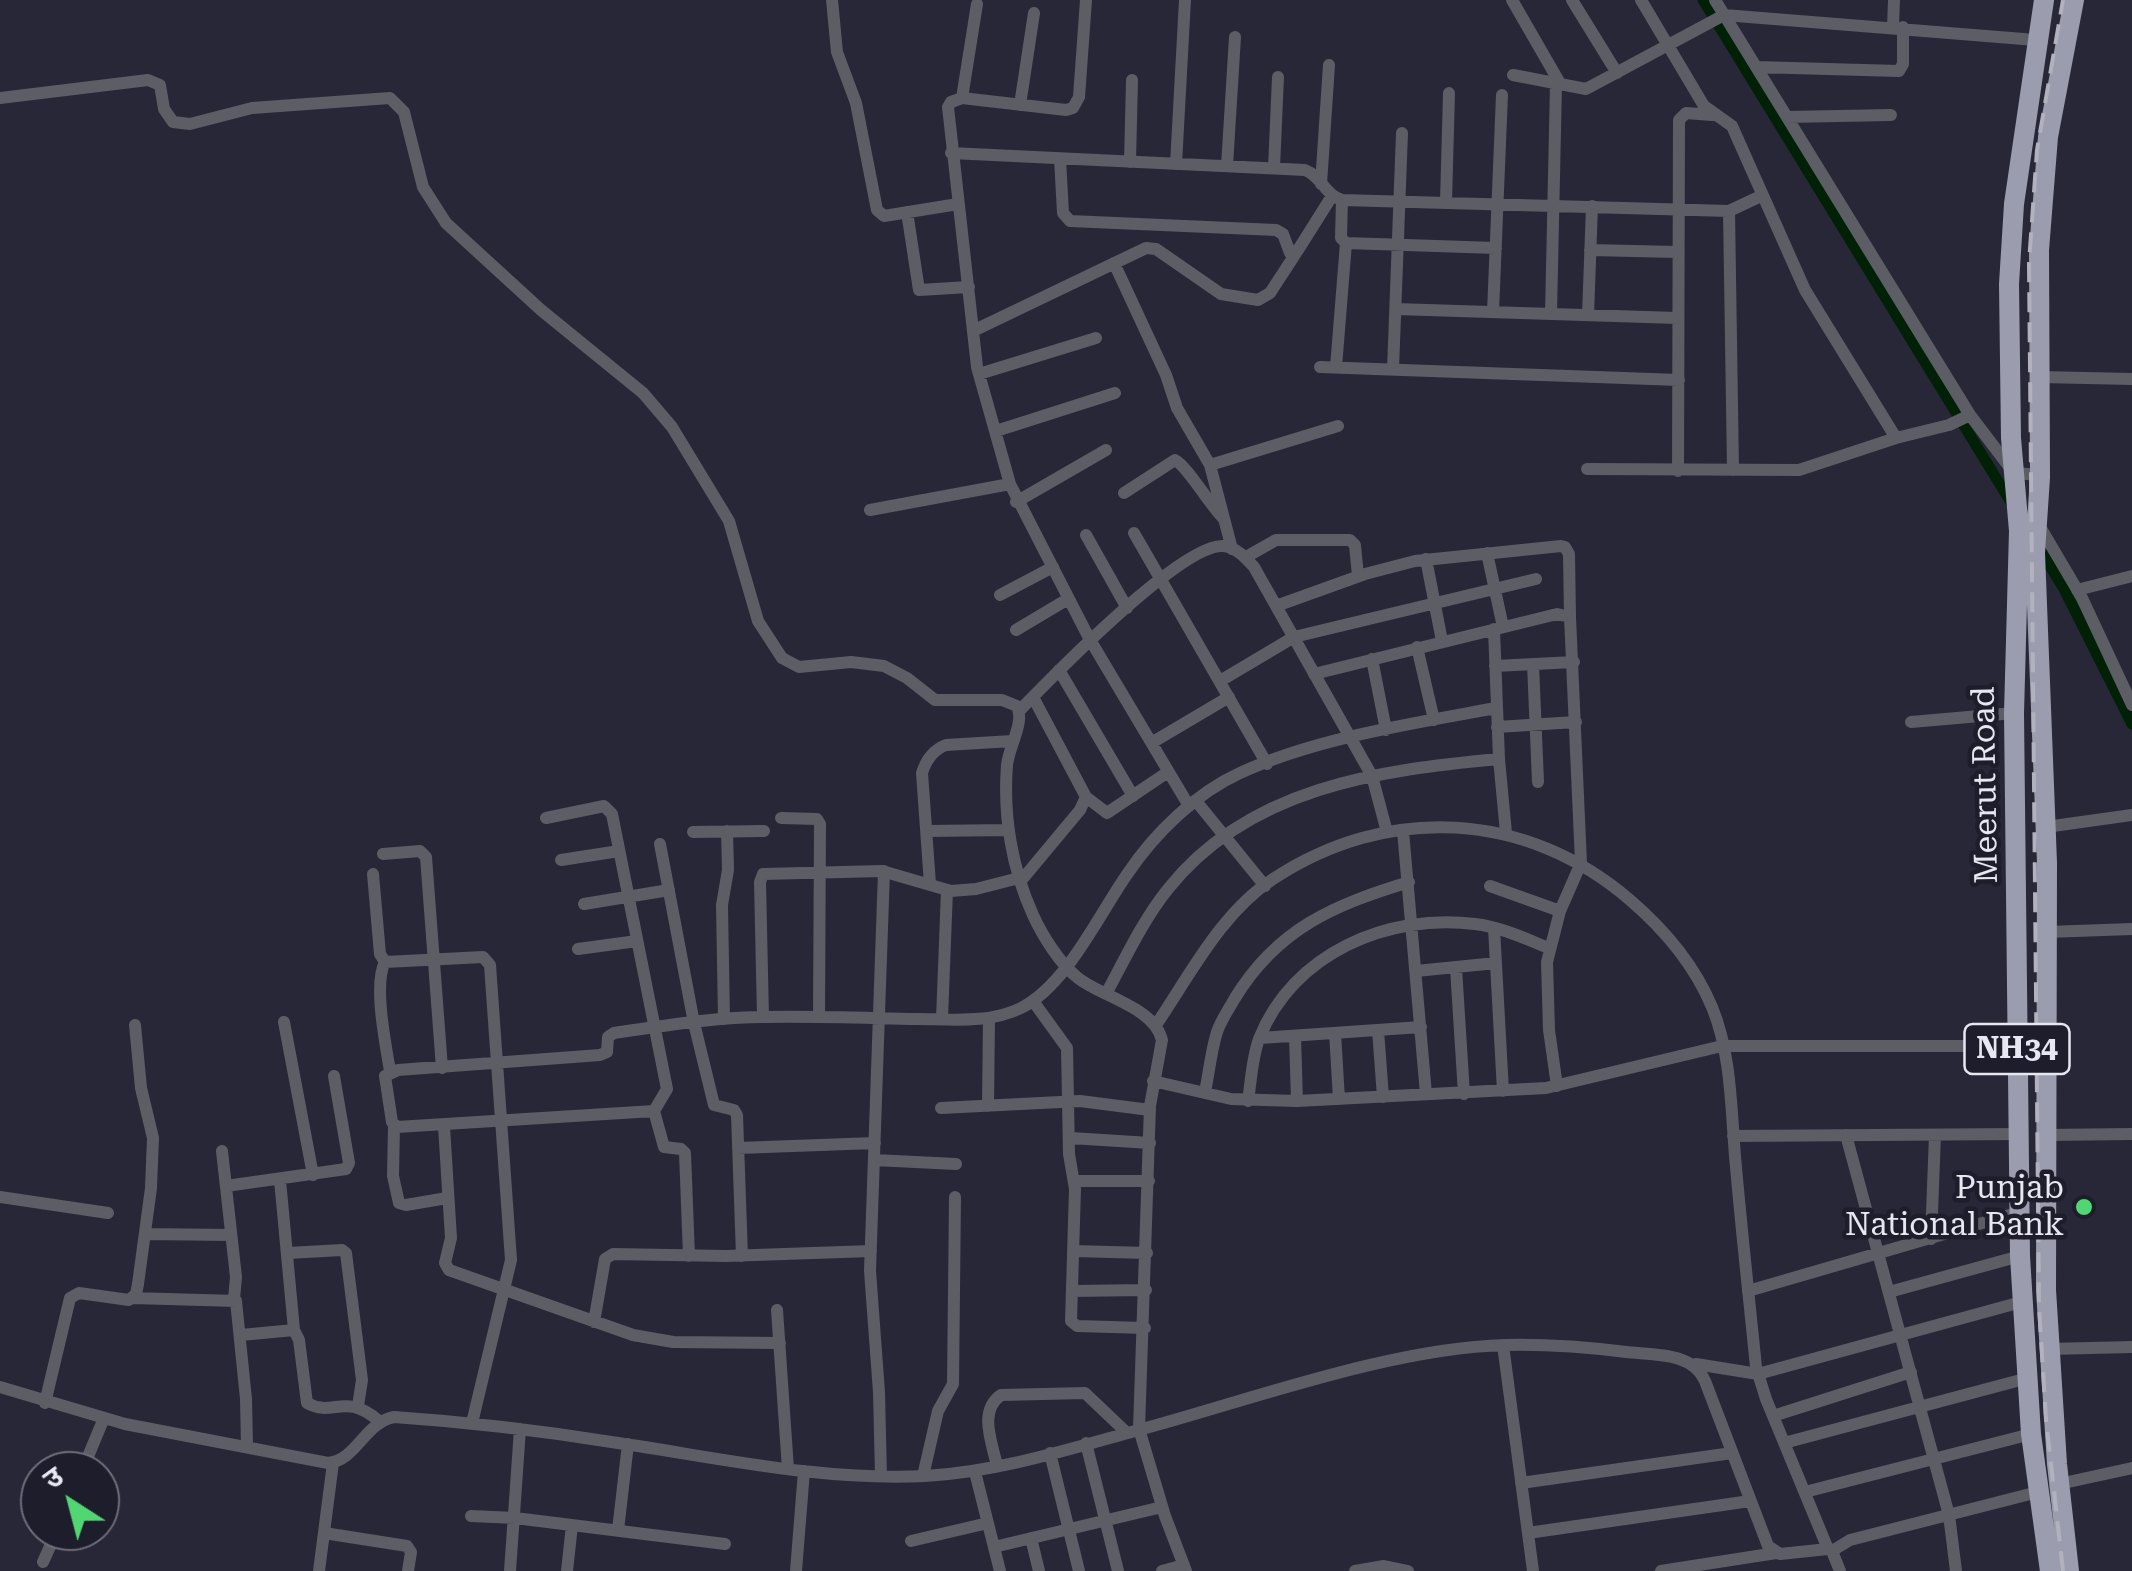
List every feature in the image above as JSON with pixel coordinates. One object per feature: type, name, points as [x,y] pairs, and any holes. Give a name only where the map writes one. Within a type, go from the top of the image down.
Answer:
[{"type":"highway","name":"Meerut Road","points":[[2044,0],[2014,204],[2009,284],[2014,473],[2018,502],[2030,524],[2034,553],[2046,827],[2046,1295],[2069,1571]]},
{"type":"highway","name":"Meerut Road","points":[[2050,1571],[2031,1434],[2020,1256],[2014,712],[2030,524],[2040,476],[2038,250],[2048,137],[2074,0]]},
{"type":"street","points":[[832,0],[837,52],[856,103],[876,206],[884,216],[958,204]]},
{"type":"street","points":[[1086,0],[1076,104],[1066,110],[962,98],[951,102],[948,108],[979,374],[1016,502],[1089,638],[1168,772],[1265,886]]},
{"type":"street","points":[[1176,164],[1185,0]]},
{"type":"street","points":[[1512,0],[1559,85],[1551,314]]},
{"type":"street","points":[[1572,0],[1617,73]]},
{"type":"street","points":[[1641,0],[1704,106],[1714,115]]},
{"type":"street","points":[[1715,0],[1964,419],[2014,473],[2040,476]]},
{"type":"street","points":[[1740,16],[1742,0]]},
{"type":"street","points":[[1756,67],[1899,71],[1903,64],[1894,0]]},
{"type":"street","points":[[962,98],[977,4]]},
{"type":"street","points":[[1020,104],[1034,13]]},
{"type":"street","points":[[1513,75],[1586,89],[1722,16],[2036,40]]},
{"type":"street","points":[[1227,166],[1234,37]]},
{"type":"street","points":[[1321,184],[1328,64]]},
{"type":"street","points":[[1274,168],[1278,77]]},
{"type":"street","points":[[0,98],[148,80],[160,85],[168,116],[178,124],[252,108],[390,98],[404,112],[423,187],[446,223],[541,310],[643,393],[672,428],[730,522],[758,621],[782,658],[799,667],[851,662],[884,666],[908,678],[935,700],[1002,700],[1020,710]]},
{"type":"street","points":[[1130,162],[1132,80]]},
{"type":"street","points":[[1446,202],[1450,93]]},
{"type":"street","points":[[1494,312],[1502,95]]},
{"type":"street","points":[[1678,470],[1678,120],[1686,113],[1714,115],[1732,126],[1805,290],[1896,438]]},
{"type":"street","points":[[1787,117],[1891,115]]},
{"type":"street","points":[[1393,369],[1402,133]]},
{"type":"street","points":[[951,153],[1310,172],[1337,198],[1729,211],[1761,196]]},
{"type":"street","points":[[1060,159],[1062,212],[1070,221],[1276,230],[1283,234],[1290,252],[1298,250]]},
{"type":"street","points":[[975,330],[1140,249],[1151,248],[1221,294],[1258,300],[1270,292],[1337,198]]},
{"type":"street","points":[[1337,198],[1341,238],[1346,243],[1496,248]]},
{"type":"street","points":[[1588,315],[1592,206]]},
{"type":"street","points":[[1729,211],[1733,470]]},
{"type":"street","points":[[907,212],[918,290],[969,287]]},
{"type":"street","points":[[1336,367],[1346,243]]},
{"type":"street","points":[[1590,250],[1677,252]]},
{"type":"street","points":[[1114,264],[1166,375],[1177,408],[1210,464],[1232,549]]},
{"type":"street","points":[[1396,309],[1677,318]]},
{"type":"street","points":[[979,374],[1096,338]]},
{"type":"street","points":[[1320,366],[1678,380]]},
{"type":"street","points":[[2040,377],[2132,379]]},
{"type":"street","points":[[996,431],[1115,393]]},
{"type":"street","points":[[1587,469],[1799,470],[1964,419]]},
{"type":"street","points":[[1210,464],[1338,426]]},
{"type":"street","points":[[1016,502],[1106,450]]},
{"type":"street","points":[[1124,493],[1176,460],[1224,520]]},
{"type":"street","points":[[870,510],[1010,484]]},
{"type":"street","points":[[2030,524],[2078,590],[2132,705]]},
{"type":"street","points":[[1134,533],[1266,764]]},
{"type":"street","points":[[1086,535],[1127,608]]},
{"type":"street","points":[[1246,557],[1276,540],[1350,540],[1355,545],[1358,576]]},
{"type":"street","points":[[1162,1571],[1185,1568],[1133,1431],[1145,1328],[1150,1110],[1162,1040],[1156,1026],[1078,978],[1034,919],[1019,880],[1008,830],[1007,767],[1020,710],[1089,638],[1162,579],[1206,550],[1217,546],[1232,549],[1246,557],[1372,776],[1388,832]]},
{"type":"street","points":[[1276,606],[1358,576],[1426,559],[1565,547],[1574,662],[1581,862],[1560,911],[1550,948],[1547,1002],[1558,1086]]},
{"type":"street","points":[[1487,553],[1498,628],[1496,708],[1506,833]]},
{"type":"street","points":[[1426,559],[1442,640]]},
{"type":"street","points":[[1000,594],[1053,567]]},
{"type":"street","points":[[2078,590],[2131,578]]},
{"type":"street","points":[[1220,681],[1294,637],[1536,579]]},
{"type":"street","points":[[1016,630],[1068,599]]},
{"type":"street","points":[[1314,674],[1558,614],[1570,617]]},
{"type":"street","points":[[1417,647],[1434,720]]},
{"type":"street","points":[[1372,659],[1386,730]]},
{"type":"street","points":[[1495,666],[1574,662]]},
{"type":"street","points":[[1533,664],[1538,782]]},
{"type":"street","points":[[1058,670],[1132,796]]},
{"type":"street","points":[[1032,697],[1086,797],[1101,812],[1108,813],[1168,772]]},
{"type":"street","points":[[1152,742],[1229,698]]},
{"type":"street","points":[[447,1198],[399,1203],[393,1176],[394,1126],[385,1076],[390,1071],[600,1056],[608,1050],[611,1034],[724,1019],[989,1018],[1016,1011],[1067,966],[1129,870],[1154,840],[1192,804],[1241,772],[1351,738],[1496,708]]},
{"type":"street","points":[[1911,722],[2014,712]]},
{"type":"street","points":[[1497,726],[1576,722]]},
{"type":"street","points":[[930,884],[922,773],[931,755],[946,745],[1012,741]]},
{"type":"street","points":[[1106,994],[1169,887],[1224,836],[1284,800],[1372,776],[1499,759]]},
{"type":"street","points":[[763,1016],[761,877],[767,872],[884,871],[947,890],[1019,880],[1080,810],[1086,797]]},
{"type":"street","points":[[546,818],[604,806],[612,814],[667,1089],[654,1112],[662,1144],[685,1153],[689,1256]]},
{"type":"street","points":[[2046,827],[2132,816]]},
{"type":"street","points":[[781,818],[819,821],[819,1017]]},
{"type":"street","points":[[1156,1026],[1222,926],[1265,886],[1316,856],[1388,832],[1439,827],[1506,833],[1599,873],[1674,943],[1711,1004],[1722,1046],[1758,1374],[1840,1571]]},
{"type":"street","points":[[927,832],[1008,830]]},
{"type":"street","points":[[1402,830],[1426,1094]]},
{"type":"street","points":[[724,1019],[722,905],[727,831]]},
{"type":"street","points":[[693,832],[764,831]]},
{"type":"street","points":[[660,844],[714,1105],[734,1110],[736,1115],[742,1256]]},
{"type":"street","points":[[561,860],[619,850]]},
{"type":"street","points":[[383,854],[424,854],[442,1068]]},
{"type":"street","points":[[881,1476],[871,1251],[884,871]]},
{"type":"street","points":[[373,874],[380,954],[385,962]]},
{"type":"street","points":[[1204,1092],[1218,1028],[1262,961],[1288,936],[1337,906],[1409,882]]},
{"type":"street","points":[[1490,886],[1560,911]]},
{"type":"street","points":[[584,904],[669,890]]},
{"type":"street","points":[[942,1019],[947,890]]},
{"type":"street","points":[[1248,1100],[1260,1038],[1289,988],[1352,941],[1413,922],[1476,924],[1550,948]]},
{"type":"street","points":[[1494,928],[1503,1091]]},
{"type":"street","points":[[2047,932],[2132,928]]},
{"type":"street","points":[[578,949],[636,941]]},
{"type":"street","points":[[385,962],[483,957],[489,962],[511,1260],[472,1423]]},
{"type":"street","points":[[385,962],[381,989],[390,1071]]},
{"type":"street","points":[[1416,971],[1496,963]]},
{"type":"street","points":[[1456,968],[1464,1094]]},
{"type":"street","points":[[1032,1000],[1066,1048],[1069,1154],[1074,1181],[1072,1322],[1077,1326],[1145,1328]]},
{"type":"street","points":[[988,1106],[989,1018]]},
{"type":"street","points":[[284,1022],[313,1175]]},
{"type":"street","points":[[133,1298],[145,1234],[153,1138],[141,1088],[135,1025]]},
{"type":"street","points":[[1260,1038],[1421,1027]]},
{"type":"street","points":[[1378,1030],[1383,1097]]},
{"type":"street","points":[[1335,1033],[1339,1099]]},
{"type":"street","points":[[1295,1036],[1297,1101]]},
{"type":"street","points":[[1153,1081],[1248,1100],[1297,1101],[1558,1086],[1722,1046],[2017,1046]]},
{"type":"street","points":[[226,1186],[313,1175],[348,1166],[334,1076]]},
{"type":"street","points":[[941,1108],[1070,1101],[1150,1110]]},
{"type":"street","points":[[394,1126],[654,1112]]},
{"type":"street","points":[[444,1126],[451,1238],[447,1268],[633,1335],[674,1342],[780,1343]]},
{"type":"street","points":[[1733,1136],[2018,1134]]},
{"type":"street","points":[[2046,1135],[2132,1134]]},
{"type":"street","points":[[1931,1239],[1935,1135]]},
{"type":"street","points":[[1846,1136],[1934,1458],[1956,1571]]},
{"type":"street","points":[[1070,1138],[1150,1143]]},
{"type":"street","points":[[738,1148],[875,1143]]},
{"type":"street","points":[[222,1150],[236,1277],[234,1299],[238,1305],[247,1446]]},
{"type":"street","points":[[874,1160],[956,1164]]},
{"type":"street","points":[[280,1180],[294,1330],[299,1340],[307,1404],[316,1408],[358,1406],[379,1421]]},
{"type":"street","points":[[1074,1181],[1149,1181]]},
{"type":"street","points":[[0,1197],[108,1213]]},
{"type":"street","points":[[923,1476],[938,1411],[953,1384],[955,1197]]},
{"type":"street","points":[[1748,1292],[2020,1212]]},
{"type":"street","points":[[145,1234],[231,1235]]},
{"type":"street","points":[[594,1322],[605,1259],[609,1255],[742,1256],[871,1251]]},
{"type":"street","points":[[1074,1251],[1147,1253]]},
{"type":"street","points":[[288,1253],[346,1253],[362,1380],[358,1406]]},
{"type":"street","points":[[1889,1292],[2020,1256]]},
{"type":"street","points":[[1072,1292],[1146,1290]]},
{"type":"street","points":[[45,1402],[70,1298],[79,1293],[234,1299]]},
{"type":"street","points":[[0,1388],[104,1418],[310,1461],[333,1463],[344,1458],[379,1421],[394,1417],[628,1444],[747,1466],[923,1476],[974,1472],[1424,1356],[1503,1345],[1586,1348],[1670,1356],[1693,1364],[1758,1374],[2046,1295]]},
{"type":"street","points":[[777,1310],[788,1470]]},
{"type":"street","points":[[240,1335],[294,1330]]},
{"type":"street","points":[[1503,1345],[1533,1571]]},
{"type":"street","points":[[2050,1349],[2132,1346]]},
{"type":"street","points":[[1693,1364],[1705,1381],[1768,1546],[1776,1553]]},
{"type":"street","points":[[1773,1416],[1911,1372]]},
{"type":"street","points":[[1784,1443],[2028,1378]]},
{"type":"street","points":[[996,1466],[988,1408],[1002,1395],[1085,1393],[1133,1431]]},
{"type":"street","points":[[90,1451],[104,1418]]},
{"type":"street","points":[[510,1571],[520,1430]]},
{"type":"street","points":[[1804,1492],[2031,1434]]},
{"type":"street","points":[[1086,1443],[1118,1571]]},
{"type":"street","points":[[618,1530],[628,1444]]},
{"type":"street","points":[[1050,1453],[1079,1571]]},
{"type":"street","points":[[1521,1483],[1732,1453]]},
{"type":"street","points":[[319,1571],[333,1463]]},
{"type":"street","points":[[2059,1484],[2132,1468]]},
{"type":"street","points":[[796,1571],[804,1471]]},
{"type":"street","points":[[974,1472],[1000,1571]]},
{"type":"street","points":[[1660,1571],[1776,1553],[1830,1550],[1850,1540],[2038,1492]]},
{"type":"street","points":[[1528,1534],[1750,1501]]},
{"type":"street","points":[[994,1547],[1162,1507]]},
{"type":"street","points":[[471,1516],[725,1544]]},
{"type":"street","points":[[910,1541],[988,1523]]},
{"type":"street","points":[[567,1571],[572,1526]]},
{"type":"street","points":[[324,1532],[407,1546],[408,1571]]},
{"type":"street","points":[[1031,1538],[1039,1571]]},
{"type":"street","points":[[44,1562],[49,1551]]},
{"type":"street","points":[[1355,1571],[1384,1566],[1408,1571]]},
{"type":"waterway","points":[[1703,0],[2012,504]]},
{"type":"waterway","points":[[2037,545],[2063,587],[2132,724]]},
{"type":"railway","points":[[2063,0],[2037,150],[2029,263],[2039,1306],[2046,1420],[2063,1571]]},
{"type":"place","name":"Punjab National Bank","points":[[2084,1207]]}]
